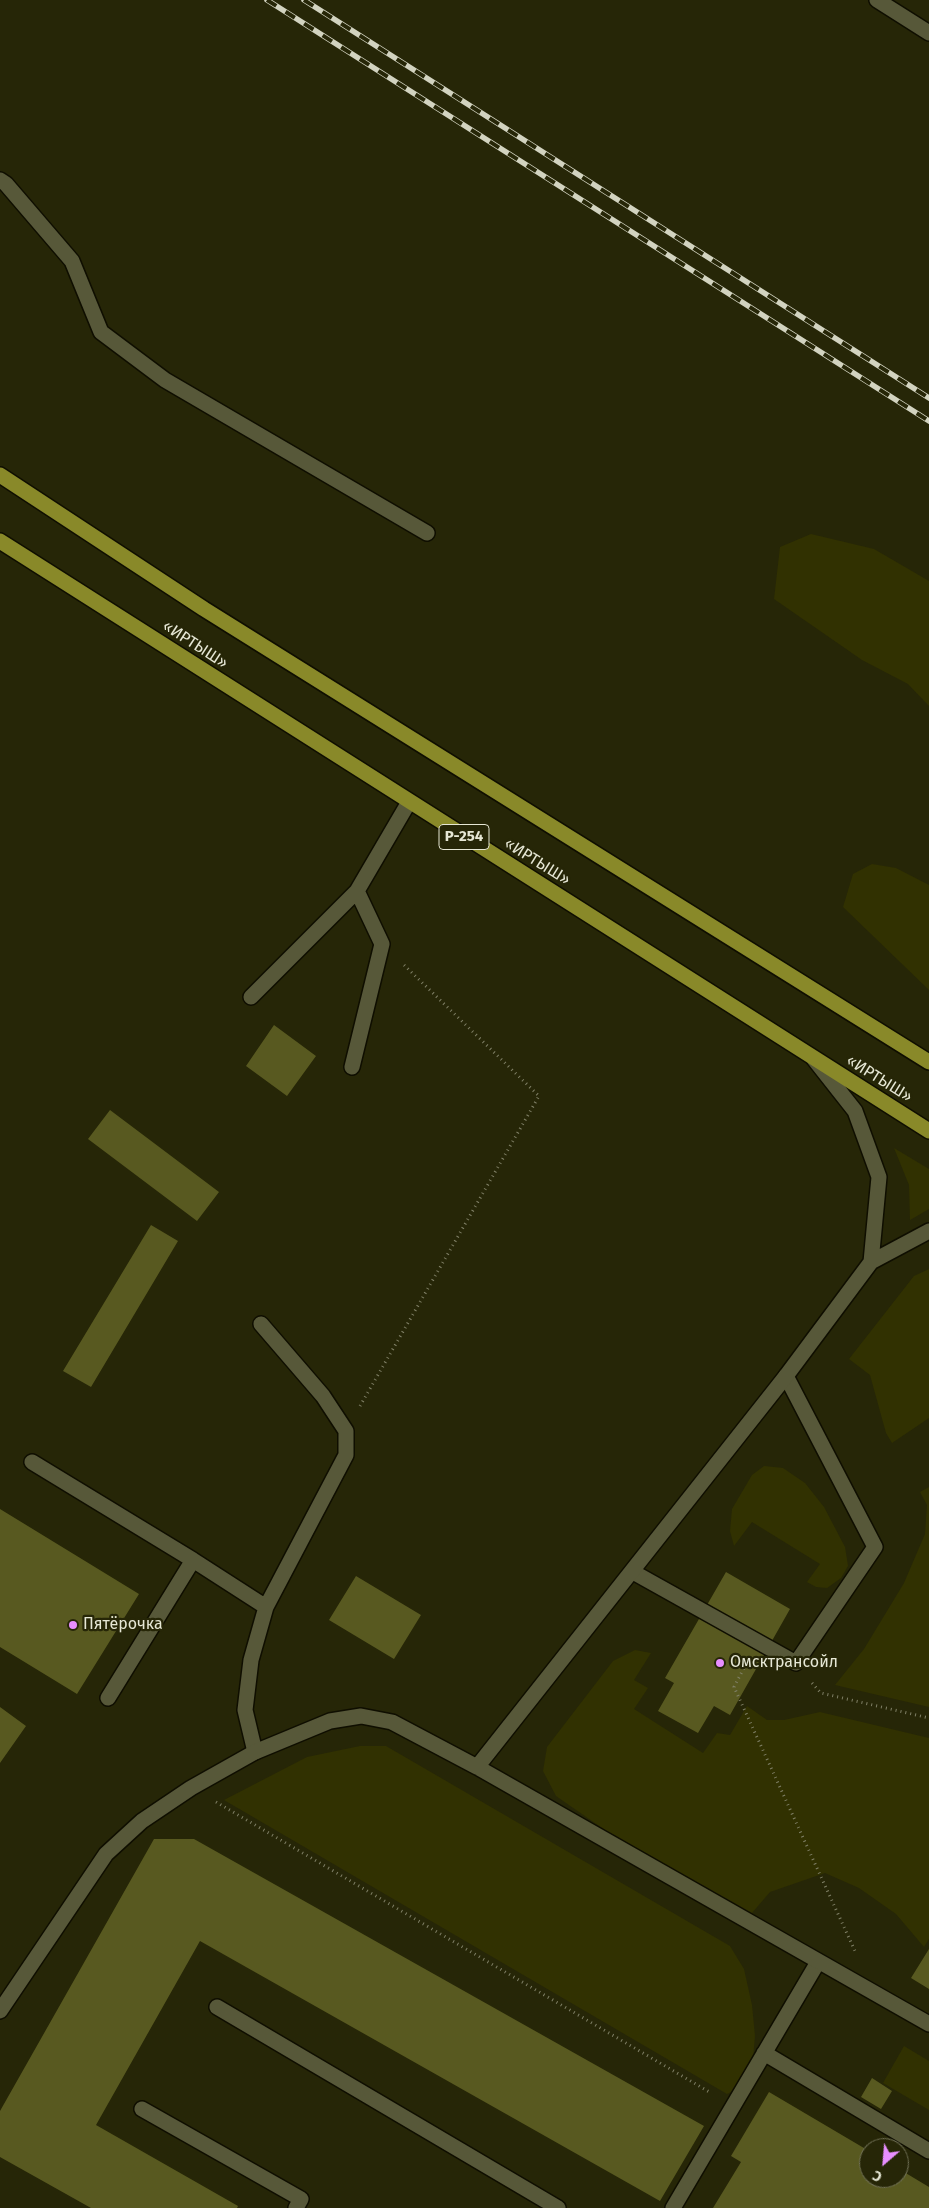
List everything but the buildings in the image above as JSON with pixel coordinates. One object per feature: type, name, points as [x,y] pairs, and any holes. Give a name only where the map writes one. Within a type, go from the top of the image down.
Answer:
[{"type":"main road","points":[[0,475],[204,609],[929,1062]]},
{"type":"main road","name":"«ИРТЫШ»","points":[[0,541],[929,1131]]},
{"type":"street","points":[[877,0],[929,33]]},
{"type":"street","points":[[0,180],[6,184],[72,261],[101,332],[165,380],[427,532]]},
{"type":"street","points":[[251,997],[357,891],[409,802]]},
{"type":"street","points":[[352,1068],[382,944],[357,891]]},
{"type":"street","points":[[813,1058],[855,1110],[878,1177],[871,1262]]},
{"type":"street","points":[[477,1767],[786,1376],[871,1262],[929,1231]]},
{"type":"street","points":[[255,1752],[245,1710],[251,1660],[266,1607],[346,1455],[346,1431],[324,1396],[260,1324]]},
{"type":"street","points":[[633,1572],[796,1663],[875,1547],[786,1376]]},
{"type":"street","points":[[32,1462],[193,1560],[266,1607]]},
{"type":"street","points":[[108,1698],[193,1560]]},
{"type":"street","points":[[0,2012],[106,1854],[142,1821],[191,1788],[255,1752],[330,1720],[361,1716],[392,1722],[477,1767],[929,2024]]},
{"type":"street","points":[[673,2208],[818,1962]]},
{"type":"street","points":[[217,2007],[558,2208]]},
{"type":"street","points":[[764,2053],[929,2151]]},
{"type":"street","points":[[142,2109],[300,2199],[296,2208]]},
{"type":"path","points":[[346,1431],[539,1096],[382,944]]},
{"type":"path","points":[[759,1642],[734,1687],[874,1992]]},
{"type":"path","points":[[796,1663],[821,1693],[929,1718]]},
{"type":"path","points":[[191,1788],[733,2106]]},
{"type":"shaded area","points":[[811,534],[874,549],[929,581],[929,706],[908,684],[862,660],[774,599],[780,547]]},
{"type":"shaded area","points":[[872,864],[896,868],[929,885],[929,990],[843,907],[853,874]]},
{"type":"shaded area","points":[[894,1148],[929,1169],[929,1209],[910,1220],[909,1185]]},
{"type":"shaded area","points":[[929,1269],[929,1418],[892,1443],[886,1433],[870,1375],[849,1359],[914,1276]]},
{"type":"shaded area","points":[[764,1466],[783,1468],[805,1483],[824,1507],[845,1547],[848,1566],[841,1578],[827,1588],[816,1587],[807,1582],[820,1564],[752,1522],[734,1546],[730,1531],[732,1509],[752,1475]]},
{"type":"shaded area","points":[[929,1487],[929,1707],[835,1685],[864,1649],[904,1583],[925,1534],[927,1505],[920,1492]]},
{"type":"shaded area","points":[[635,1650],[651,1653],[634,1680],[648,1688],[634,1709],[703,1753],[717,1733],[730,1735],[747,1706],[767,1720],[784,1720],[820,1712],[929,1738],[929,1939],[924,1947],[896,1914],[859,1888],[825,1873],[770,1892],[752,1913],[605,1830],[556,1796],[543,1771],[547,1747],[613,1661]]},
{"type":"shaded area","points":[[360,1746],[386,1746],[730,1946],[744,1969],[752,2005],[755,2036],[753,2059],[735,2090],[727,2094],[224,1800],[307,1757]]},
{"type":"shaded area","points":[[904,2046],[929,2061],[929,2110],[883,2083]]},
{"type":"railway","points":[[267,0],[929,421]]},
{"type":"railway","points":[[304,0],[929,398]]},
{"type":"place","name":"Пятёрочка","points":[[73,1625]]},
{"type":"place","name":"Омсктрансойл","points":[[720,1663]]}]
